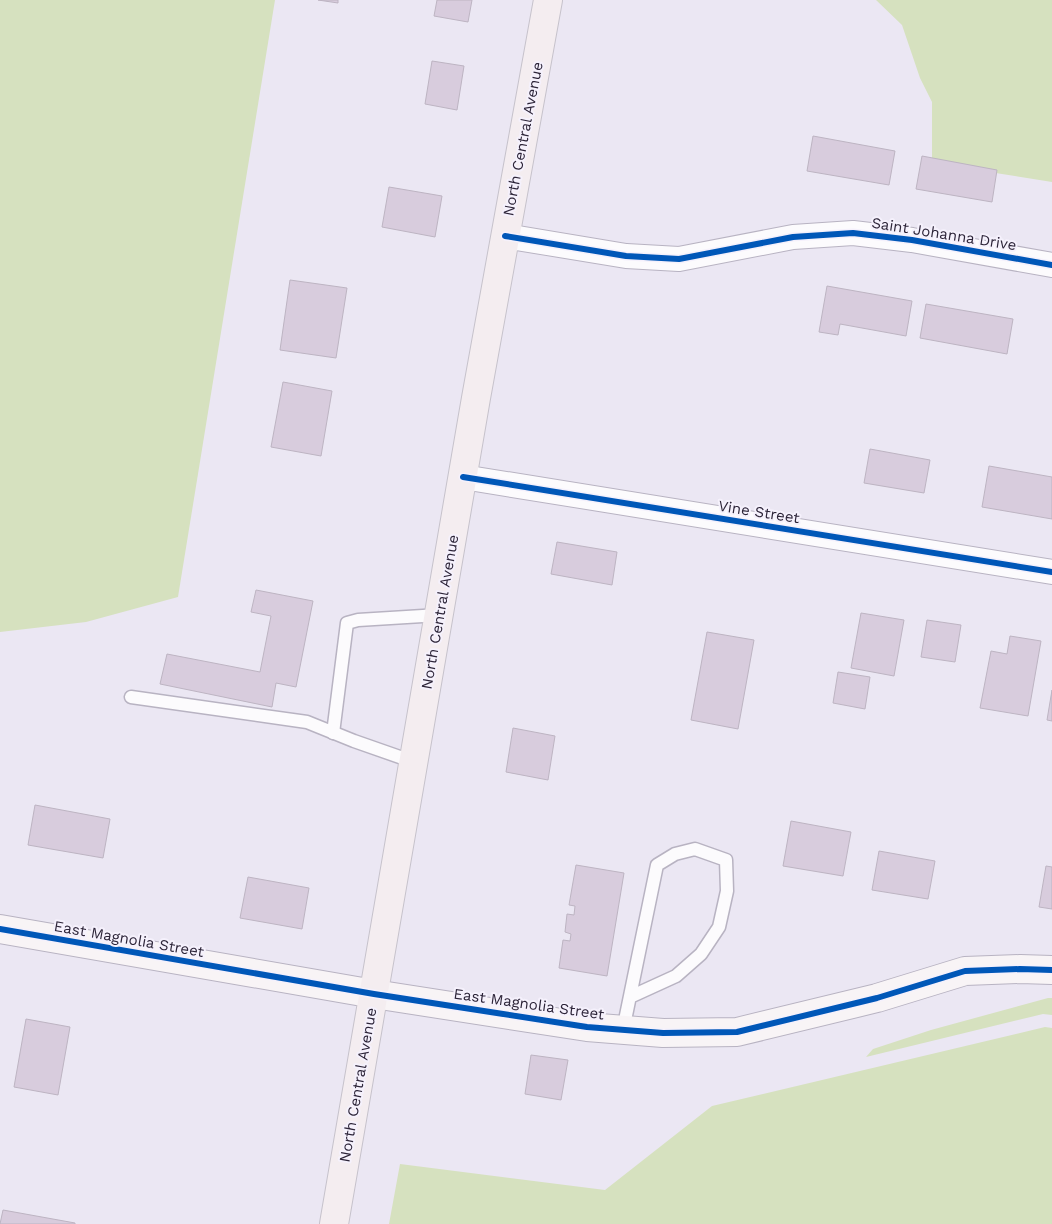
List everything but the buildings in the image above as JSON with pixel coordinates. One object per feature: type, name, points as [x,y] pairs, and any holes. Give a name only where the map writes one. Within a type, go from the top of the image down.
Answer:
[{"type":"main road","name":"North Central Avenue","points":[[334,1224],[505,236],[537,70],[548,0]]},
{"type":"street","name":"Saint Johanna Drive","points":[[505,236],[626,256],[680,259],[793,237],[853,232],[912,240],[1052,265]]},
{"type":"street","name":"Vine Street","points":[[463,477],[1052,572]]},
{"type":"street","name":"East Magnolia Street","points":[[0,930],[374,994],[586,1027],[662,1033],[737,1032],[877,998],[965,972],[1020,968],[1052,970]]},
{"type":"lane","points":[[333,733],[348,623],[358,620],[439,615]]},
{"type":"lane","points":[[131,697],[307,722],[414,762]]},
{"type":"lane","points":[[623,1030],[657,865],[675,854],[695,849],[726,860],[728,890],[719,927],[701,954],[676,976],[630,997]]},
{"type":"green space","points":[[0,0],[275,0],[178,597],[86,622],[0,632]]},
{"type":"green space","points":[[876,0],[1052,0],[1052,182],[932,163],[932,102],[920,78],[902,25]]},
{"type":"green space","points":[[1052,998],[1052,1015],[1043,1014],[866,1057],[873,1049],[931,1030]]},
{"type":"green space","points":[[1045,1027],[1052,1028],[1052,1224],[389,1224],[400,1164],[605,1190],[712,1106]]},
{"type":"cycle path","points":[[505,236],[626,256],[679,259],[793,237],[853,233],[912,240],[1052,265]]},
{"type":"cycle path","points":[[463,477],[1052,572]]},
{"type":"cycle path","points":[[0,929],[374,994],[587,1027],[663,1033],[737,1032],[877,998],[965,971],[1052,970]]}]
